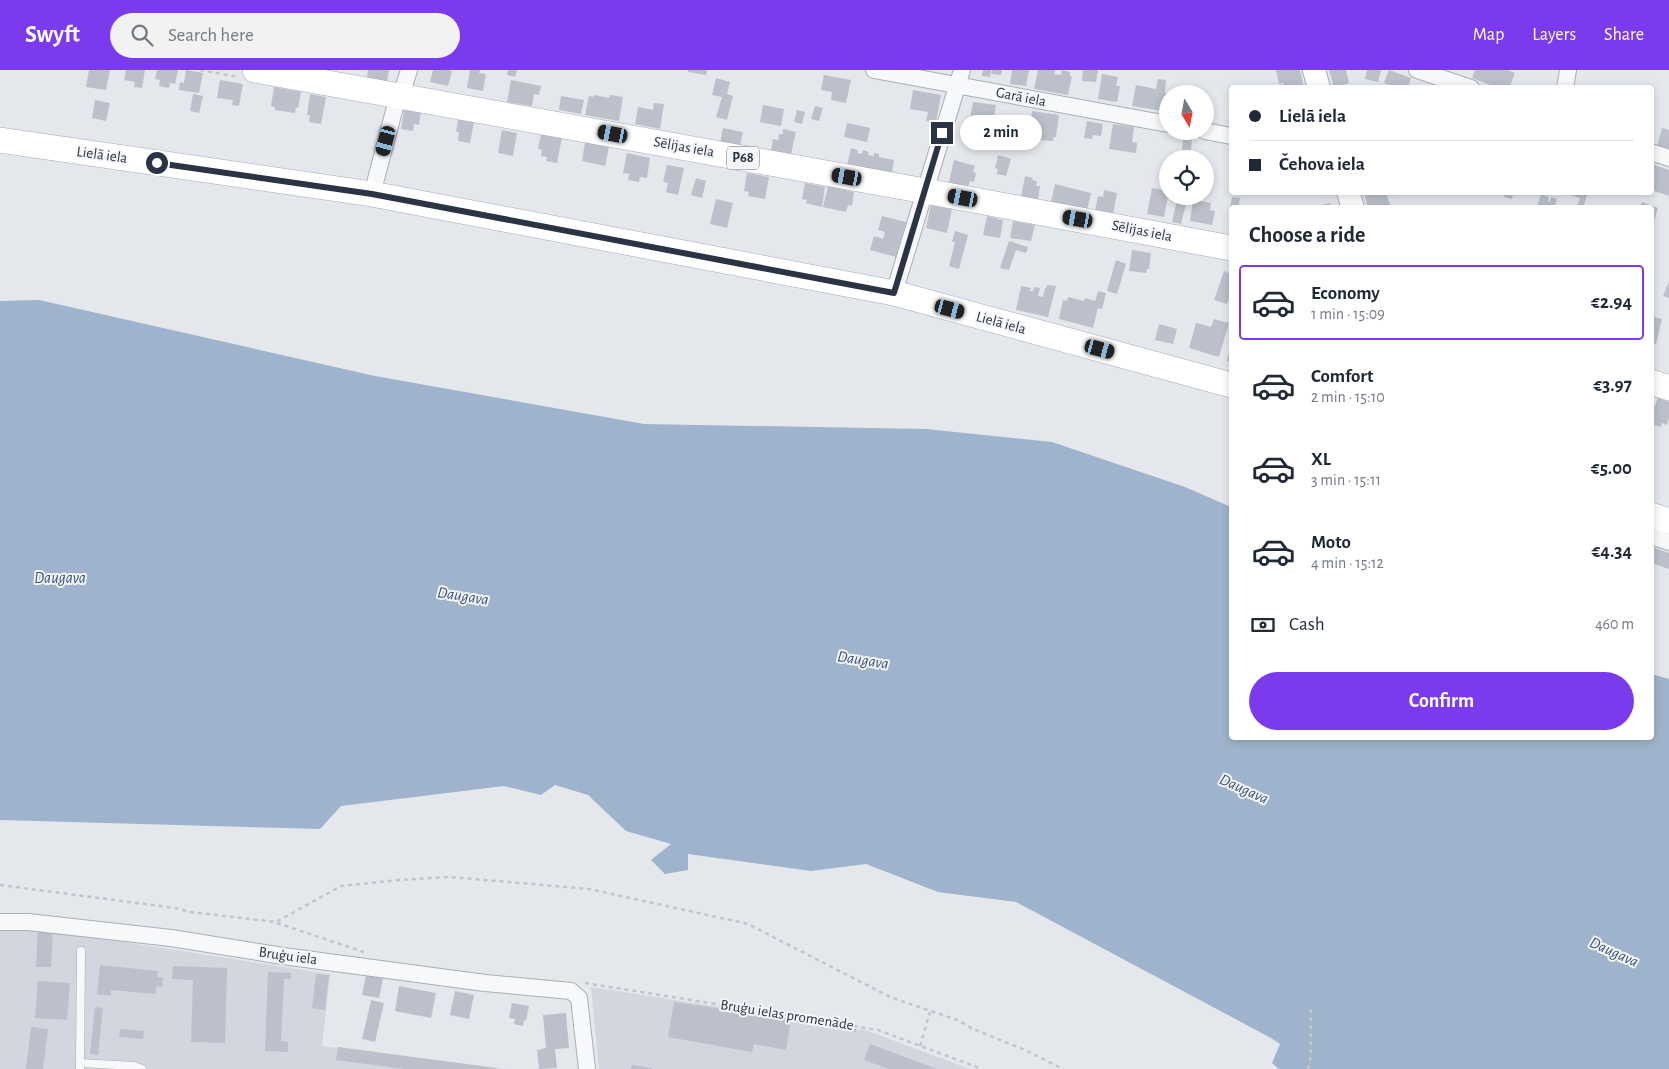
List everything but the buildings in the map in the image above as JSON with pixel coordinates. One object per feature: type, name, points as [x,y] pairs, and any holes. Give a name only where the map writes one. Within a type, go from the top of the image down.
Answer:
[{"type":"main road","name":"Sēlijas iela","points":[[255,70],[1229,248]]},
{"type":"main road","points":[[1314,70],[1318,85]]},
{"type":"main road","name":"Lielā iela","points":[[0,140],[372,194],[894,293],[1229,384]]},
{"type":"main road","points":[[1654,383],[1669,388]]},
{"type":"main road","points":[[1654,516],[1669,521]]},
{"type":"street","points":[[372,194],[398,96],[404,86],[409,70]]},
{"type":"street","name":"Garā iela","points":[[874,70],[959,77],[1159,122]]},
{"type":"street","points":[[1417,70],[1461,85]]},
{"type":"street","points":[[1566,85],[1568,70]]},
{"type":"street","points":[[894,293],[959,77]]},
{"type":"street","points":[[1214,133],[1229,136]]},
{"type":"street","points":[[1654,153],[1669,158]]},
{"type":"street","points":[[1654,537],[1669,542]]},
{"type":"street","name":"Bruģu iela","points":[[0,922],[28,922],[171,938],[283,956],[485,983],[570,991],[581,989]]},
{"type":"street","points":[[581,989],[579,998],[586,1069]]},
{"type":"lane","points":[[81,951],[80,1066],[134,1066],[142,1069]]},
{"type":"path","points":[[276,922],[341,886],[361,883],[450,877],[589,889],[752,926],[877,991],[930,1012],[960,1021],[971,1028],[1025,1050],[1063,1069]]},
{"type":"path","points":[[0,885],[175,908],[210,915],[276,922],[366,953]]},
{"type":"path","name":"Bruģu ielas promenāde","points":[[581,989],[878,1030],[982,1069]]},
{"type":"path","points":[[1308,1069],[1311,1056],[1311,1007]]},
{"type":"path","points":[[920,1046],[930,1012]]},
{"type":"shaded area","points":[[0,926],[27,927],[330,974],[322,1046],[505,1069],[0,1069]]},
{"type":"shaded area","points":[[591,987],[859,1030],[860,1028],[970,1069],[599,1069]]},
{"type":"water","name":"Daugava","points":[[39,300],[375,376],[644,424],[926,429],[1052,442],[1185,487],[1229,506],[1229,740],[1654,740],[1654,675],[1669,679],[1669,1069],[1279,1069],[1272,1063],[1280,1044],[1271,1038],[1016,902],[938,892],[866,864],[811,871],[688,854],[688,870],[665,874],[651,860],[671,844],[626,831],[588,795],[555,785],[541,795],[504,786],[341,806],[320,829],[0,820],[0,301]]},
{"type":"route","points":[[157,163],[372,194],[894,293],[942,133]]}]
